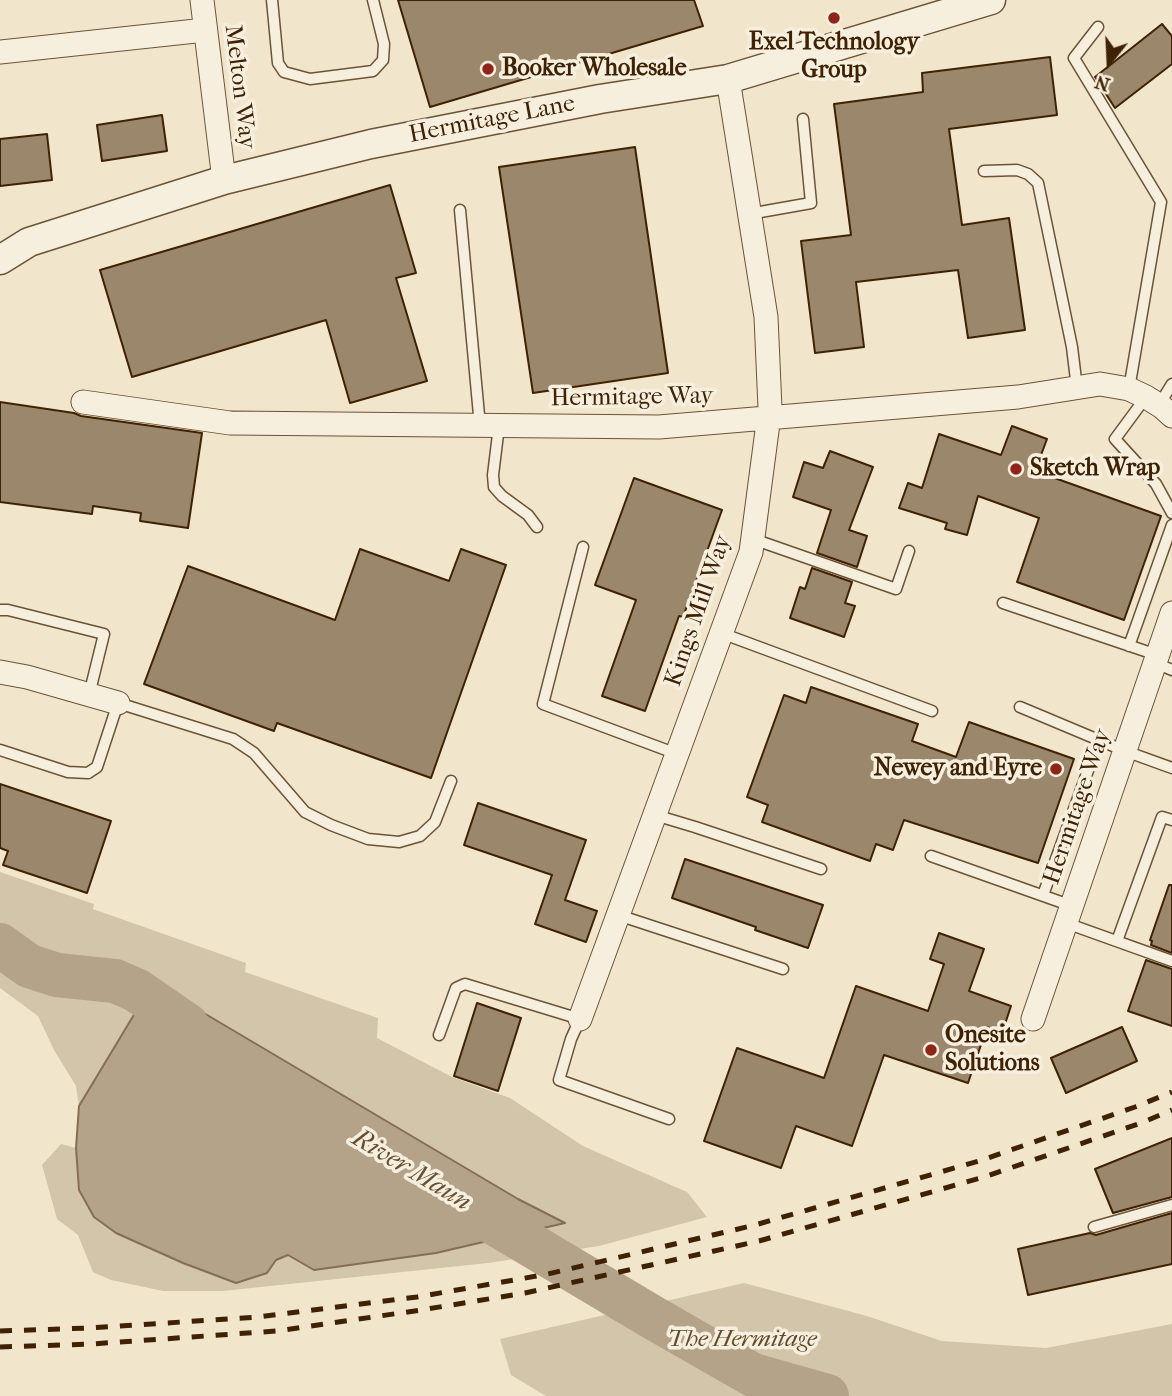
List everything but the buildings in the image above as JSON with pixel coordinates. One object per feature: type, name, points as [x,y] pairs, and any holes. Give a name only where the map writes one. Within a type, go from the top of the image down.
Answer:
[{"type":"street","name":"Melton Way","points":[[202,0],[224,180]]},
{"type":"street","name":"Hermitage Lane","points":[[0,260],[29,242],[224,180],[371,144],[600,99],[728,79],[991,0]]},
{"type":"street","points":[[0,52],[205,30]]},
{"type":"street","name":"Kings Mill Way","points":[[580,1019],[751,552],[770,408],[766,317],[728,79]]},
{"type":"street","name":"Hermitage Way","points":[[83,402],[230,423],[659,428],[1018,397],[1100,384],[1151,402]]},
{"type":"street","name":"Hermitage Way","points":[[1033,1019],[1125,751],[1161,663],[1172,613]]},
{"type":"street","points":[[0,672],[118,703]]},
{"type":"lane","points":[[272,0],[278,63],[284,72],[310,79],[373,71],[383,60],[384,44],[373,0]]},
{"type":"lane","points":[[1098,27],[1074,58],[1161,202],[1151,402]]},
{"type":"lane","points":[[749,214],[811,204],[803,119]]},
{"type":"lane","points":[[984,170],[1017,170],[1028,174],[1038,183],[1072,347],[1077,388]]},
{"type":"lane","points":[[460,210],[489,426],[494,487],[528,515],[537,527]]},
{"type":"lane","points":[[1172,384],[1115,439],[1156,484],[1172,513]]},
{"type":"lane","points":[[1129,646],[1169,544],[1172,524]]},
{"type":"lane","points":[[753,539],[896,589],[909,551]]},
{"type":"lane","points":[[583,547],[543,704],[677,754]]},
{"type":"lane","points":[[1003,603],[1129,646],[1161,663]]},
{"type":"lane","points":[[0,610],[104,634],[89,695]]},
{"type":"lane","points":[[722,632],[932,711]]},
{"type":"lane","points":[[0,750],[68,772],[88,773],[97,766],[118,703],[233,739],[254,753],[305,812],[368,839],[399,842],[420,836],[435,822],[452,781]]},
{"type":"lane","points":[[1020,707],[1172,768]]},
{"type":"lane","points":[[1043,895],[1099,740]]},
{"type":"lane","points":[[654,815],[821,869]]},
{"type":"lane","points":[[1118,941],[1162,817],[1172,820]]},
{"type":"lane","points":[[931,856],[1043,895],[1069,915],[1118,941],[1172,961]]},
{"type":"lane","points":[[618,915],[783,969]]},
{"type":"lane","points":[[439,1035],[456,988],[465,984],[580,1019],[559,1080],[668,1119]]},
{"type":"lane","points":[[1094,1227],[1172,1205]]},
{"type":"green space","points":[[0,872],[94,904],[93,909],[246,963],[245,972],[378,1018],[377,1038],[452,1077],[510,1098],[583,1146],[687,1192],[707,1217],[599,1246],[488,1263],[223,1291],[163,1291],[111,1280],[93,1272],[78,1235],[57,1219],[42,1165],[61,1144],[76,1148],[79,1190],[276,1260],[288,1255],[436,1253],[564,1222],[518,1199],[192,1006],[137,990],[135,1013],[79,1106],[76,1086],[54,1050],[38,1016],[0,988]]},
{"type":"green space","name":"The Hermitage","points":[[744,1283],[867,1316],[942,1341],[1046,1348],[1172,1324],[1172,1396],[546,1396],[511,1375],[500,1339]]},
{"type":"water","points":[[136,990],[192,1006],[518,1199],[565,1223],[436,1253],[314,1270],[288,1255],[276,1260],[267,1273],[236,1283],[116,1233],[94,1217],[79,1190],[76,1148],[79,1106],[135,1013]]},
{"type":"waterway","name":"River Maun","points":[[0,945],[29,966],[57,975],[115,981],[136,990],[187,1025]]},
{"type":"waterway","name":"River Maun","points":[[462,1204],[753,1375],[827,1396]]},
{"type":"railway","points":[[0,1331],[258,1317],[417,1297],[548,1274],[755,1225],[979,1161],[1172,1092]]},
{"type":"railway","points":[[0,1347],[91,1344],[277,1331],[525,1293],[759,1241],[984,1177],[1172,1110]]},
{"type":"place","name":"Exel Technology Group","points":[[834,18]]},
{"type":"place","name":"Booker Wholesale","points":[[488,69]]},
{"type":"place","name":"Sketch Wrap","points":[[1016,469]]},
{"type":"place","name":"Newey and Eyre","points":[[1056,769]]},
{"type":"place","name":"Onesite Solutions","points":[[931,1050]]}]
